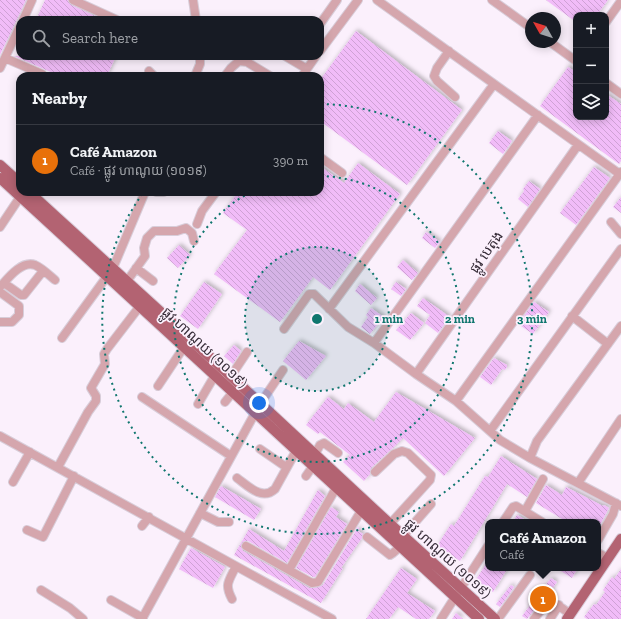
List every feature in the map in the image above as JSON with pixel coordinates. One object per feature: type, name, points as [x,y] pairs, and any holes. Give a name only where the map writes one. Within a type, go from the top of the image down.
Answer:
[{"type":"main road","name":"ផ្លូវ ហាណូយ (១០១៩)","points":[[2,177],[16,182]]},
{"type":"main road","name":"ផ្លូវ ហាណូយ (១០១៩)","points":[[2,177],[16,187]]},
{"type":"main road","name":"ផ្លូវ ហាណូយ (១០១៩)","points":[[27,196],[109,272],[140,306],[184,347],[218,371],[230,376],[296,450],[400,547],[458,593],[494,619]]},
{"type":"main road","name":"ផ្លូវ ហាណូយ (១០១៩)","points":[[109,272],[127,281],[218,371],[233,392],[258,408],[315,454],[403,536],[458,593],[479,619]]},
{"type":"main road","points":[[601,565],[608,558],[621,539]]},
{"type":"main road","points":[[568,616],[597,571]]},
{"type":"street","points":[[25,16],[32,0]]},
{"type":"street","points":[[73,0],[108,16]]},
{"type":"street","points":[[184,0],[193,2],[195,16]]},
{"type":"street","points":[[324,19],[338,0]]},
{"type":"street","points":[[324,46],[358,0]]},
{"type":"street","points":[[377,0],[620,174],[456,401]]},
{"type":"street","points":[[492,0],[525,24]]},
{"type":"street","points":[[609,18],[621,1]]},
{"type":"street","points":[[0,68],[16,35]]},
{"type":"street","points":[[558,48],[573,59]]},
{"type":"street","points":[[449,51],[437,68],[434,76],[454,98]]},
{"type":"street","points":[[5,58],[37,72]]},
{"type":"street","points":[[197,72],[200,60]]},
{"type":"street","points":[[296,60],[303,72]]},
{"type":"street","points":[[305,72],[313,60]]},
{"type":"street","points":[[228,72],[239,61],[247,62],[263,72]]},
{"type":"street","points":[[329,309],[494,84]]},
{"type":"street","points":[[607,84],[621,94]]},
{"type":"street","points":[[374,343],[538,115]]},
{"type":"street","name":"ផ្លូវ បេតុង","points":[[416,374],[578,145]]},
{"type":"street","points":[[324,160],[342,173]]},
{"type":"street","points":[[0,227],[23,196]]},
{"type":"street","points":[[62,338],[109,272],[143,196]]},
{"type":"street","points":[[197,224],[202,211],[213,196]]},
{"type":"street","points":[[611,222],[621,234]]},
{"type":"street","points":[[127,281],[145,256],[144,248],[147,238],[154,231],[177,231],[186,228],[192,233],[194,241]]},
{"type":"street","points":[[490,431],[621,249]]},
{"type":"street","points":[[44,271],[24,295],[21,295],[2,285],[24,265],[31,264],[37,266],[44,271],[55,280]]},
{"type":"street","points":[[136,268],[153,281]]},
{"type":"street","points":[[0,292],[19,306],[19,315],[12,322],[0,322]]},
{"type":"street","points":[[284,329],[309,294],[314,294],[348,327],[374,343],[456,401],[500,440],[530,458],[578,482],[618,505],[601,535]]},
{"type":"street","points":[[58,467],[88,412],[96,401],[96,396],[92,388],[105,364],[104,354],[140,306]]},
{"type":"street","points":[[572,316],[608,344]]},
{"type":"street","points":[[530,458],[537,441],[621,326]]},
{"type":"street","points":[[158,386],[184,347]]},
{"type":"street","points":[[230,376],[247,352]]},
{"type":"street","points":[[111,600],[142,618],[258,408],[283,370]]},
{"type":"street","points":[[198,404],[218,371]]},
{"type":"street","points":[[225,402],[233,392]]},
{"type":"street","points":[[142,397],[231,456]]},
{"type":"street","points":[[578,482],[621,419]]},
{"type":"street","points":[[0,436],[332,619]]},
{"type":"street","points":[[315,454],[320,445],[324,443],[338,453]]},
{"type":"street","points":[[260,449],[286,467]]},
{"type":"street","points":[[236,478],[260,494],[270,494],[275,489],[296,450]]},
{"type":"street","points":[[375,472],[394,454],[402,451],[408,453],[431,475],[430,480],[390,524]]},
{"type":"street","points":[[13,482],[30,452]]},
{"type":"street","points":[[306,476],[313,466]]},
{"type":"street","points":[[27,530],[43,537],[74,476]]},
{"type":"street","points":[[525,511],[543,479]]},
{"type":"street","points":[[289,570],[336,488]]},
{"type":"street","points":[[403,536],[431,504]]},
{"type":"street","points":[[505,519],[513,507],[519,506],[537,519]]},
{"type":"street","points":[[246,546],[315,584],[318,582],[361,511]]},
{"type":"street","points":[[200,513],[218,522],[229,522]]},
{"type":"street","points":[[142,526],[149,517]]},
{"type":"street","points":[[367,537],[390,555],[400,547]]},
{"type":"street","points":[[441,619],[485,551]]},
{"type":"street","points":[[601,554],[608,558]]},
{"type":"street","points":[[232,599],[227,590],[227,585],[236,566]]},
{"type":"street","points":[[498,619],[530,575]]},
{"type":"street","points":[[41,590],[83,619]]},
{"type":"street","points":[[534,619],[545,604],[553,602],[568,616]]},
{"type":"street","points":[[550,619],[559,606]]},
{"type":"building","points":[[0,0],[26,0],[18,16],[16,16],[16,21],[0,55]]},
{"type":"building","points":[[45,0],[68,0],[71,5],[95,16],[38,16]]},
{"type":"building","points":[[546,0],[608,0],[599,12],[573,12],[573,20]]},
{"type":"building","points":[[356,31],[462,110],[407,185],[324,124],[324,75]]},
{"type":"building","points":[[23,60],[114,60],[109,72],[51,72]]},
{"type":"building","points":[[568,67],[573,70],[573,120],[609,120],[609,96],[621,104],[621,161],[619,164],[540,106]]},
{"type":"building","points":[[498,131],[512,141],[503,154],[489,143]]},
{"type":"building","points":[[358,163],[400,194],[330,290],[313,277],[280,322],[214,274],[247,230],[223,213],[235,196],[324,196],[324,169],[344,183]]},
{"type":"building","points":[[594,167],[610,178],[576,225],[560,213]]},
{"type":"building","points":[[529,181],[540,189],[528,207],[518,199]]},
{"type":"building","points":[[621,197],[621,213],[613,207]]},
{"type":"building","points":[[426,232],[440,242],[435,248],[422,238]]},
{"type":"building","points":[[179,245],[190,255],[178,268],[167,258]]},
{"type":"building","points":[[403,260],[418,273],[412,280],[397,267]]},
{"type":"building","points":[[204,282],[222,294],[198,329],[180,316]]},
{"type":"building","points":[[396,282],[406,289],[401,296],[391,289]]},
{"type":"building","points":[[360,284],[377,298],[371,305],[355,291]]},
{"type":"building","points":[[423,298],[450,317],[438,333],[425,323],[430,315],[417,306]]},
{"type":"building","points":[[534,302],[549,312],[533,334],[518,324]]},
{"type":"building","points":[[371,308],[385,318],[370,334],[361,327],[368,317],[366,315]]},
{"type":"building","points":[[411,313],[424,323],[410,340],[396,330]]},
{"type":"building","points":[[299,341],[326,356],[306,380],[283,361]]},
{"type":"building","points":[[234,345],[241,351],[233,364],[224,356]]},
{"type":"building","points":[[494,358],[507,365],[507,367],[505,370],[502,369],[491,385],[480,377]]},
{"type":"building","points":[[396,392],[475,438],[444,476],[403,438],[371,468],[370,474],[364,481],[343,462],[350,455],[320,432],[318,434],[306,425],[328,397],[344,409],[348,403],[374,422]]},
{"type":"building","points":[[501,456],[537,479],[527,497],[507,484],[460,561],[437,546],[451,524],[454,526],[485,476],[488,477]]},
{"type":"building","points":[[546,485],[562,495],[566,487],[609,508],[601,523],[601,519],[562,519],[536,503]]},
{"type":"building","points":[[221,486],[261,509],[254,520],[215,497]]},
{"type":"building","points":[[318,490],[325,496],[287,563],[248,541],[243,542],[241,546],[243,551],[309,588],[313,588],[323,585],[358,527],[358,531],[363,534],[362,538],[341,568],[343,568],[321,603],[234,555],[249,529],[284,551]]},
{"type":"building","points":[[331,507],[339,512],[336,517],[347,524],[315,577],[313,577],[296,568]]},
{"type":"building","points":[[517,515],[524,519],[515,519]]},
{"type":"building","points":[[191,548],[225,567],[213,588],[179,569]]},
{"type":"building","points":[[485,566],[485,571],[506,571],[493,592],[475,581]]},
{"type":"building","points":[[401,568],[417,579],[407,593],[435,611],[429,619],[416,619],[398,607],[389,619],[366,619]]},
{"type":"building","points":[[621,569],[621,619],[587,619],[584,617],[594,604],[596,605],[605,592],[603,590],[612,577],[614,579]]},
{"type":"building","points":[[561,571],[576,571],[572,578]]},
{"type":"building","points":[[551,578],[557,582],[545,599],[527,619],[522,616]]},
{"type":"building","points":[[511,585],[514,587],[500,607],[496,604]]},
{"type":"building","points":[[456,613],[463,619],[452,619]]},
{"type":"place","name":"Café Amazon","points":[[543,599]]}]
